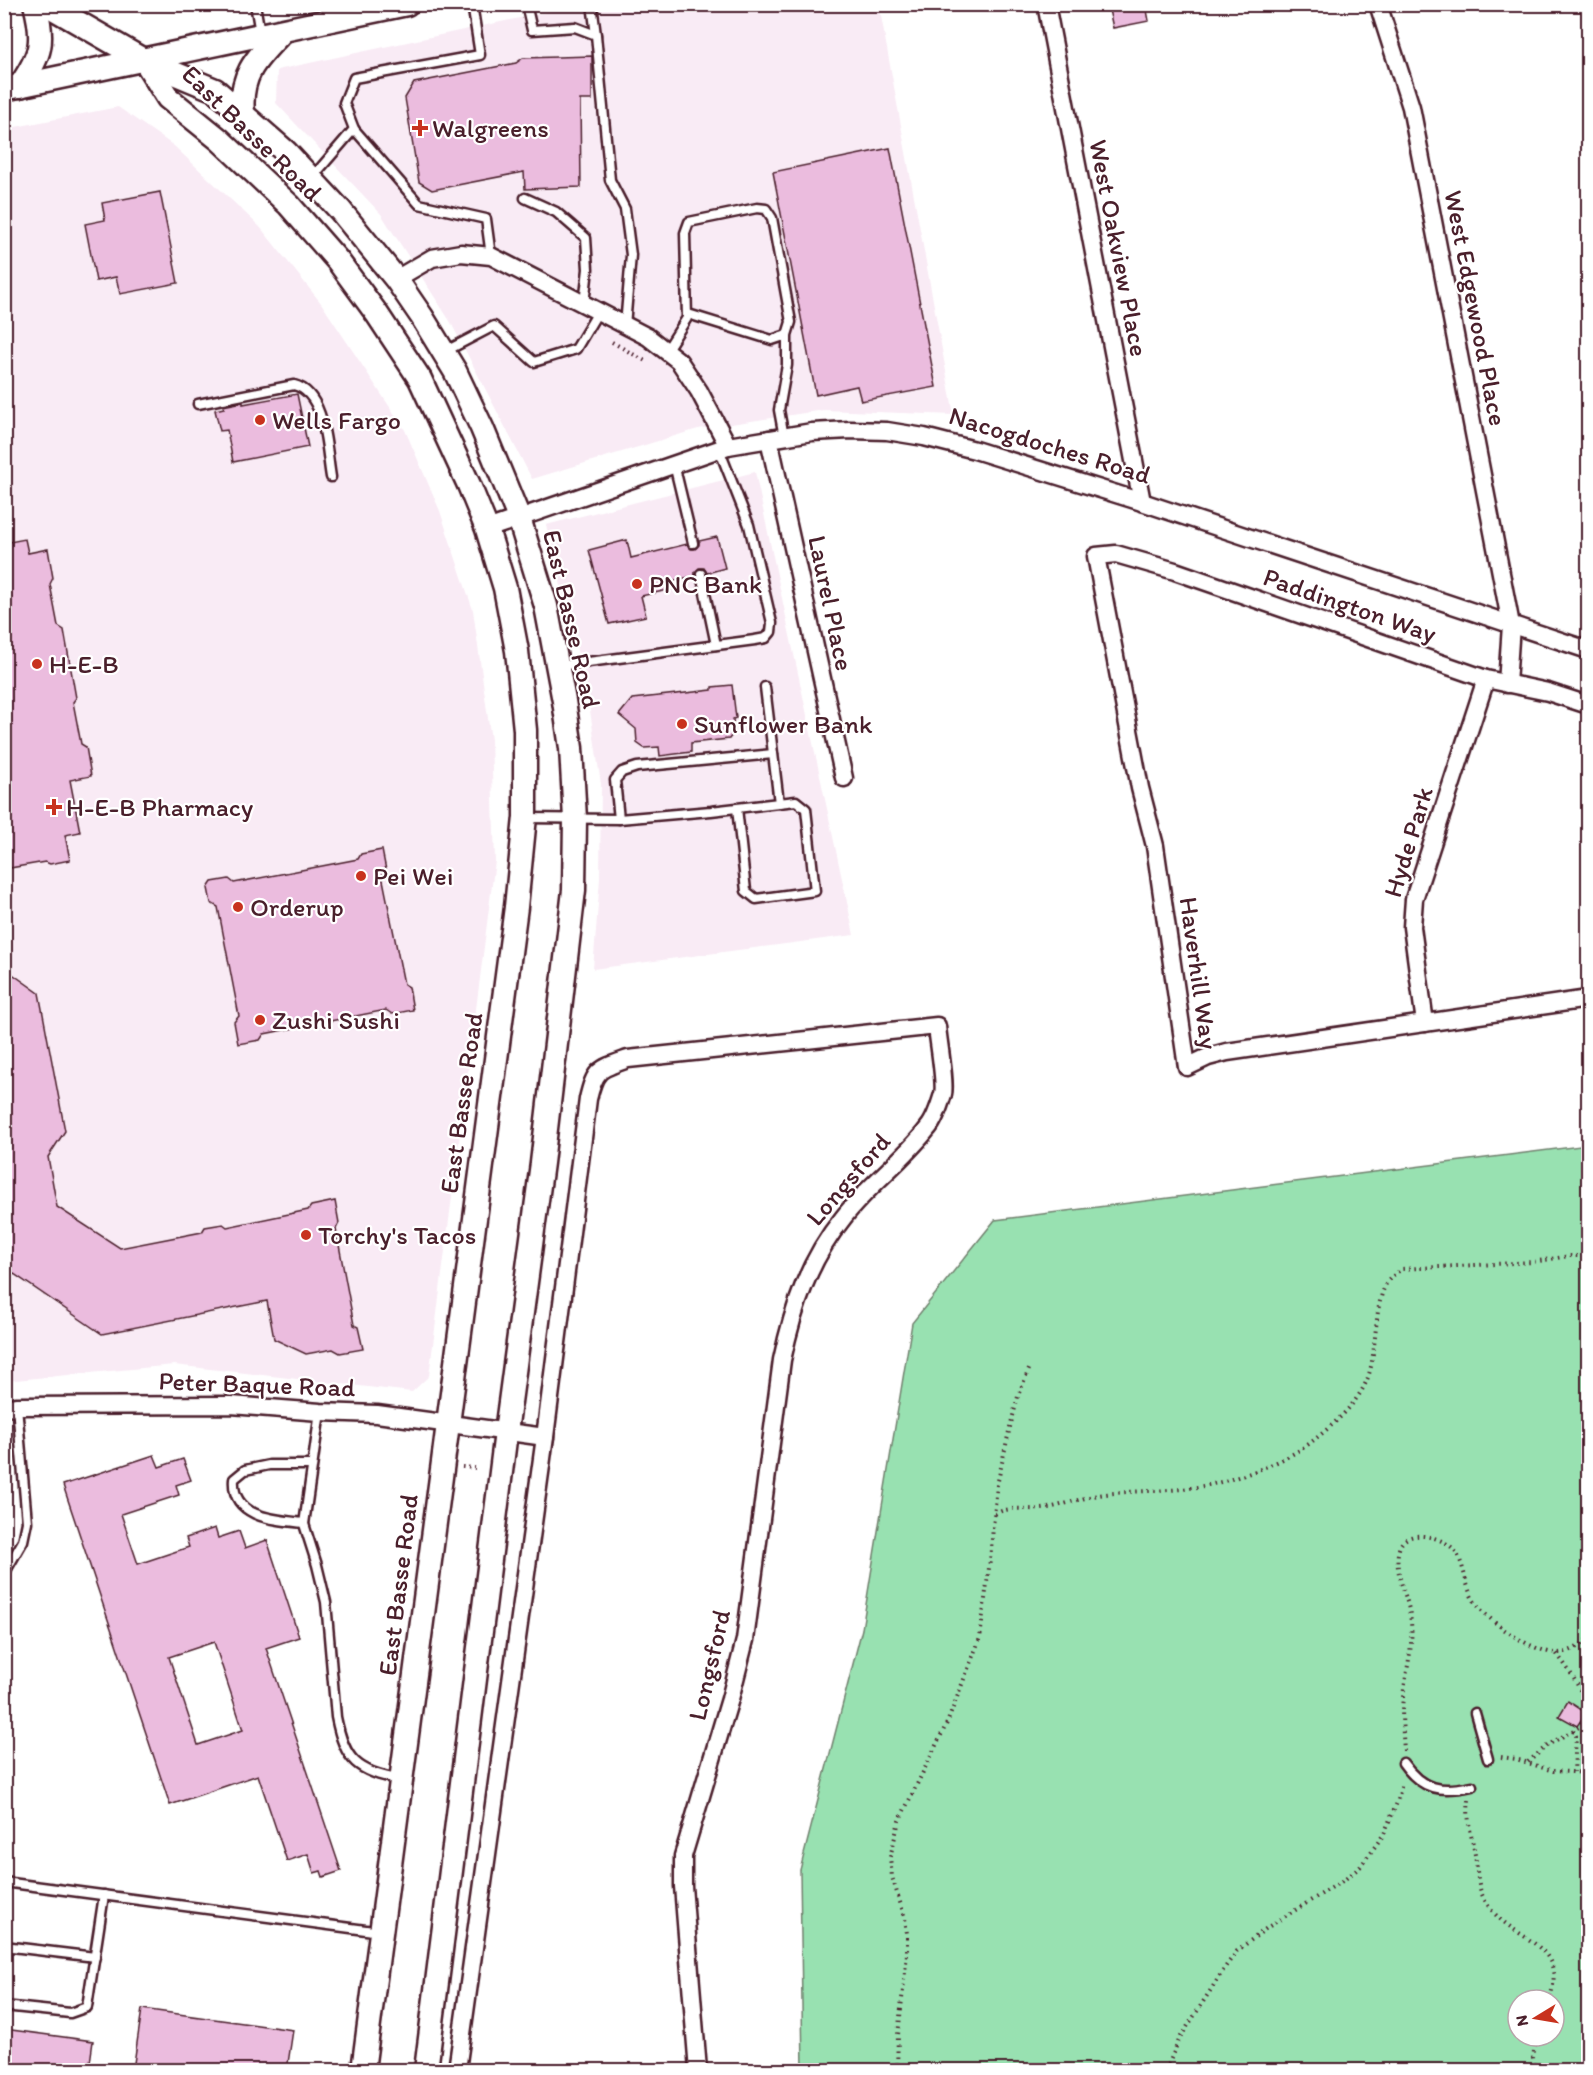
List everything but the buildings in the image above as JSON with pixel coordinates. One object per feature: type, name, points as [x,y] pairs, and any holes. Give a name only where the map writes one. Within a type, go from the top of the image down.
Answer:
[{"type":"main road","points":[[12,87],[35,63],[41,42],[40,23],[35,4]]},
{"type":"main road","points":[[46,4],[146,61]]},
{"type":"main road","points":[[12,87],[146,61],[379,8],[407,4]]},
{"type":"main road","points":[[243,113],[244,81],[271,34]]},
{"type":"main road","name":"East Basse Road","points":[[146,61],[215,90],[286,152],[340,210],[396,279],[444,352],[478,419],[519,518],[546,606],[571,748],[575,819],[573,902],[426,2070]]},
{"type":"main road","name":"East Basse Road","points":[[146,61],[168,98],[220,140],[289,205],[338,261],[420,379],[487,529],[506,588],[517,651],[525,730],[525,818],[516,907],[363,2070]]},
{"type":"street","name":"West Oakview Place","points":[[1046,4],[1142,502]]},
{"type":"street","name":"West Edgewood Place","points":[[1378,4],[1411,107],[1511,625]]},
{"type":"street","points":[[396,279],[432,258],[461,253],[490,256],[648,337],[679,361],[699,391],[723,447]]},
{"type":"street","name":"Nacogdoches Road","points":[[487,529],[723,447],[850,430],[887,431],[924,436],[975,450],[1142,502],[1588,650]]},
{"type":"street","name":"Laurel Place","points":[[777,438],[844,778]]},
{"type":"street","name":"Paddington Way","points":[[1096,556],[1116,554],[1175,571],[1486,679],[1548,692],[1588,705]]},
{"type":"street","name":"Haverhill Way","points":[[1096,556],[1140,788],[1155,846],[1187,1067],[1227,1052],[1588,999]]},
{"type":"street","points":[[1507,684],[1511,625]]},
{"type":"street","name":"Hyde Park","points":[[1425,1023],[1412,927],[1414,899],[1486,679]]},
{"type":"street","name":"Longsford","points":[[457,2070],[545,1437],[588,1099],[596,1074],[604,1067],[628,1059],[937,1026],[944,1092],[930,1126],[844,1216],[826,1240],[799,1294],[790,1323],[782,1360],[745,1640],[730,1699],[683,1856],[683,1886],[698,2070]]},
{"type":"street","name":"Peter Baque Road","points":[[11,1407],[231,1405],[377,1414],[506,1432]]},
{"type":"street","points":[[506,1432],[545,1437]]},
{"type":"lane","points":[[255,4],[271,34]]},
{"type":"lane","points":[[472,4],[480,54],[354,78],[344,103],[354,129],[419,204],[486,219],[490,256]]},
{"type":"lane","points":[[526,4],[532,30],[575,27],[596,35]]},
{"type":"lane","points":[[592,4],[610,180],[625,209],[631,255],[625,326]]},
{"type":"lane","points":[[311,179],[354,129]]},
{"type":"lane","points":[[444,352],[494,326],[534,362],[576,349],[591,308],[586,238],[556,212],[525,198]]},
{"type":"lane","points":[[666,351],[688,314],[685,233],[689,222],[757,208],[766,209],[772,218],[791,322],[787,335],[787,365],[779,410],[777,438]]},
{"type":"lane","points":[[688,314],[772,340],[787,335]]},
{"type":"lane","points":[[198,404],[294,385],[302,387],[309,393],[320,411],[331,477]]},
{"type":"lane","points":[[557,666],[766,638],[771,632],[772,623],[749,525],[723,447]]},
{"type":"lane","points":[[674,465],[693,543]]},
{"type":"lane","points":[[700,574],[716,645]]},
{"type":"lane","points":[[765,687],[779,803]]},
{"type":"lane","points":[[619,819],[615,780],[622,772],[637,767],[773,754]]},
{"type":"lane","points":[[525,818],[619,819],[796,801],[806,808],[815,891],[756,899],[746,891],[737,808]]},
{"type":"lane","points":[[4,1574],[23,1541],[27,1522],[11,1407]]},
{"type":"lane","points":[[320,1412],[304,1523],[326,1602],[339,1734],[353,1761],[366,1770],[401,1780]]},
{"type":"lane","points":[[304,1523],[259,1516],[240,1504],[233,1492],[234,1479],[245,1470],[269,1465],[312,1465]]},
{"type":"lane","points":[[1475,1713],[1488,1760]]},
{"type":"lane","points":[[1403,1762],[1410,1772],[1427,1786],[1447,1790],[1472,1786]]},
{"type":"lane","points":[[4,1882],[382,1932]]},
{"type":"lane","points":[[4,2006],[70,2013],[87,2007],[104,1895]]},
{"type":"lane","points":[[4,1946],[95,1957]]},
{"type":"path","points":[[606,338],[652,365]]},
{"type":"path","points":[[995,1514],[1004,1509],[1046,1509],[1103,1494],[1197,1487],[1213,1484],[1276,1462],[1319,1436],[1350,1406],[1361,1390],[1368,1377],[1372,1361],[1380,1300],[1387,1282],[1401,1269],[1533,1262],[1569,1256],[1588,1256]]},
{"type":"path","points":[[897,2070],[907,1934],[905,1918],[892,1877],[890,1857],[899,1821],[939,1742],[980,1638],[997,1485],[1019,1393],[1030,1367]]},
{"type":"path","points":[[1166,2070],[1180,2038],[1237,1951],[1268,1927],[1344,1880],[1360,1867],[1384,1834],[1398,1800],[1402,1783],[1403,1698],[1412,1632],[1408,1604],[1400,1579],[1397,1557],[1400,1545],[1408,1538],[1422,1535],[1448,1543],[1456,1552],[1474,1601],[1500,1627],[1538,1648],[1564,1653],[1579,1647],[1588,1639]]},
{"type":"path","points":[[1527,1763],[1548,1745],[1579,1727],[1584,1722],[1587,1713],[1575,1677],[1556,1653]]},
{"type":"path","points":[[1584,1722],[1588,1728]]},
{"type":"path","points":[[1573,1730],[1576,1736],[1574,1772]]},
{"type":"path","points":[[1488,1760],[1503,1756],[1553,1771],[1588,1773]]},
{"type":"path","points":[[1472,1786],[1468,1803],[1469,1821],[1482,1895],[1500,1919],[1532,1940],[1543,1951],[1552,1964],[1554,1979],[1552,1988]]},
{"type":"path","points":[[1534,2048],[1533,2058],[1536,2070]]},
{"type":"shaded area","points":[[580,5],[879,5],[954,415],[824,410],[698,429],[532,479],[450,321],[381,214],[276,103],[277,70]]},
{"type":"shaded area","points":[[118,107],[174,146],[260,227],[321,303],[405,430],[440,511],[473,610],[491,740],[495,861],[429,1376],[412,1392],[174,1365],[5,1381],[5,129]]},
{"type":"shaded area","points":[[755,472],[854,935],[593,969],[600,878],[601,784],[587,691],[546,525]]},
{"type":"green space","points":[[1588,1145],[1588,2070],[803,2070],[800,1870],[862,1629],[912,1323],[995,1220]]},
{"type":"place","name":"Walgreens","points":[[420,128]]},
{"type":"place","name":"Wells Fargo","points":[[260,420]]},
{"type":"place","name":"PNC Bank","points":[[637,584]]},
{"type":"place","name":"H-E-B","points":[[37,664]]},
{"type":"place","name":"Sunflower Bank","points":[[682,724]]},
{"type":"place","name":"H-E-B Pharmacy","points":[[54,807]]},
{"type":"place","name":"Pei Wei","points":[[361,876]]},
{"type":"place","name":"Orderup","points":[[238,907]]},
{"type":"place","name":"Zushi Sushi","points":[[260,1020]]},
{"type":"place","name":"Torchy's Tacos","points":[[306,1235]]}]
